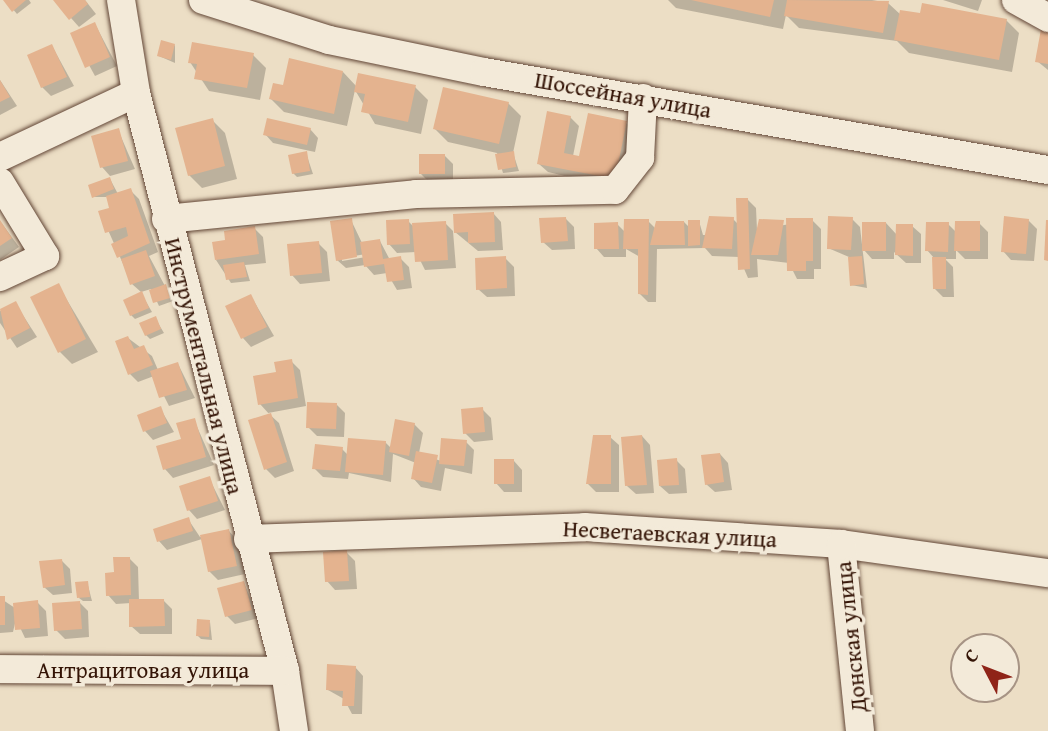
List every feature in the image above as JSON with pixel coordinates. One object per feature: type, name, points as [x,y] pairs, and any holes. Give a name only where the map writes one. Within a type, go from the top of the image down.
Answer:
[{"type":"street","name":"Инструментальная улица","points":[[121,0],[136,93],[248,539],[285,671],[294,731]]},
{"type":"street","name":"Шоссейная улица","points":[[203,0],[329,40],[643,99],[1048,170]]},
{"type":"street","points":[[1016,0],[1048,18]]},
{"type":"street","points":[[0,157],[136,93]]},
{"type":"street","points":[[166,219],[415,194],[615,190],[640,158],[643,99]]},
{"type":"street","points":[[0,182],[45,256],[0,276]]},
{"type":"street","name":"Несветаевская улица","points":[[248,539],[585,527],[841,544],[1048,573]]},
{"type":"street","name":"Донская улица","points":[[841,544],[860,731]]},
{"type":"street","name":"Антрацитовая улица","points":[[0,669],[285,671]]},
{"type":"building","points":[[3,0],[26,0],[12,12]]},
{"type":"building","points":[[53,0],[85,0],[88,4],[69,20]]},
{"type":"building","points":[[691,0],[774,0],[770,17]]},
{"type":"building","points":[[787,0],[889,1],[883,33],[784,16]]},
{"type":"building","points":[[922,3],[1007,19],[999,60],[894,40],[900,10],[920,13]]},
{"type":"building","points":[[95,22],[110,57],[85,68],[70,33]]},
{"type":"building","points":[[1041,29],[1048,31],[1048,64],[1035,62]]},
{"type":"building","points":[[161,40],[175,44],[171,60],[157,56]]},
{"type":"building","points":[[192,42],[254,53],[247,88],[194,79],[197,64],[188,63]]},
{"type":"building","points":[[52,44],[67,77],[41,88],[27,55]]},
{"type":"building","points":[[289,58],[343,71],[334,114],[269,99],[273,83],[283,85]]},
{"type":"building","points":[[358,73],[416,85],[408,122],[361,112],[365,94],[354,92]]},
{"type":"building","points":[[0,80],[10,97],[0,102]]},
{"type":"building","points":[[443,87],[509,102],[499,144],[433,129]]},
{"type":"building","points":[[547,111],[571,116],[564,153],[579,156],[588,113],[627,121],[615,179],[537,164]]},
{"type":"building","points":[[213,118],[225,166],[188,176],[175,128]]},
{"type":"building","points":[[267,118],[311,128],[307,145],[263,135]]},
{"type":"building","points":[[119,128],[128,161],[100,168],[91,136]]},
{"type":"building","points":[[307,151],[310,171],[292,174],[288,155]]},
{"type":"building","points":[[514,151],[516,167],[498,170],[495,154]]},
{"type":"building","points":[[419,154],[445,154],[445,174],[419,174]]},
{"type":"building","points":[[110,177],[114,189],[92,198],[88,185]]},
{"type":"building","points":[[131,188],[150,243],[117,258],[111,244],[128,236],[126,227],[105,233],[98,211],[109,208],[106,196]]},
{"type":"building","points":[[736,198],[748,198],[750,269],[738,270]]},
{"type":"building","points":[[494,212],[495,242],[468,243],[468,232],[454,233],[453,214]]},
{"type":"building","points":[[709,216],[734,217],[732,249],[702,248]]},
{"type":"building","points":[[828,216],[853,217],[851,250],[827,249]]},
{"type":"building","points":[[1004,216],[1029,219],[1026,254],[1001,252]]},
{"type":"building","points":[[566,217],[568,241],[541,243],[539,218]]},
{"type":"building","points":[[352,218],[357,257],[336,261],[330,221]]},
{"type":"building","points":[[786,218],[813,218],[813,261],[806,261],[806,271],[787,271]]},
{"type":"building","points":[[409,219],[410,244],[387,245],[386,220]]},
{"type":"building","points":[[624,219],[649,219],[648,295],[638,294],[638,249],[623,249]]},
{"type":"building","points":[[759,219],[784,220],[778,255],[751,255]]},
{"type":"building","points":[[0,220],[12,238],[0,246]]},
{"type":"building","points":[[688,220],[700,220],[700,245],[688,246]]},
{"type":"building","points":[[1048,220],[1048,261],[1044,260]]},
{"type":"building","points":[[446,221],[448,260],[415,262],[412,223]]},
{"type":"building","points":[[656,221],[684,221],[685,245],[650,245]]},
{"type":"building","points":[[955,221],[980,221],[980,251],[954,251]]},
{"type":"building","points":[[618,222],[619,249],[594,249],[594,223]]},
{"type":"building","points":[[862,222],[886,222],[886,251],[862,251]]},
{"type":"building","points":[[926,222],[949,222],[948,252],[925,251]]},
{"type":"building","points":[[896,224],[913,224],[913,256],[895,255]]},
{"type":"building","points":[[255,226],[259,254],[215,260],[212,242],[225,240],[224,231]]},
{"type":"building","points":[[380,239],[383,259],[401,256],[404,280],[387,282],[384,264],[364,267],[360,242]]},
{"type":"building","points":[[319,241],[322,273],[290,276],[287,244]]},
{"type":"building","points":[[146,250],[155,276],[130,285],[121,259]]},
{"type":"building","points":[[506,256],[507,288],[476,290],[475,258]]},
{"type":"building","points":[[862,256],[864,284],[850,286],[848,257]]},
{"type":"building","points":[[932,257],[946,257],[946,289],[933,289]]},
{"type":"building","points":[[244,262],[247,277],[226,280],[223,265]]},
{"type":"building","points":[[59,283],[86,339],[58,353],[30,297]]},
{"type":"building","points":[[166,284],[170,298],[153,303],[149,290]]},
{"type":"building","points":[[142,291],[149,308],[130,316],[123,300]]},
{"type":"building","points":[[251,294],[267,327],[241,339],[225,306]]},
{"type":"building","points":[[16,301],[30,328],[7,340],[0,309]]},
{"type":"building","points":[[156,316],[161,329],[145,336],[139,323]]},
{"type":"building","points":[[128,336],[134,349],[144,345],[153,365],[128,375],[115,341]]},
{"type":"building","points":[[292,359],[298,398],[258,405],[253,376],[276,372],[274,362]]},
{"type":"building","points":[[178,362],[187,390],[159,398],[150,371]]},
{"type":"building","points":[[307,402],[337,403],[336,429],[306,428]]},
{"type":"building","points":[[161,406],[167,423],[143,432],[137,415]]},
{"type":"building","points":[[483,407],[485,432],[463,434],[461,409]]},
{"type":"building","points":[[271,413],[287,462],[264,470],[248,420]]},
{"type":"building","points":[[195,418],[206,457],[163,470],[156,446],[181,439],[176,423]]},
{"type":"building","points":[[395,419],[415,423],[409,456],[389,452]]},
{"type":"building","points":[[593,435],[611,435],[611,484],[586,484]]},
{"type":"building","points":[[642,435],[647,485],[625,486],[621,437]]},
{"type":"building","points":[[348,438],[386,441],[383,475],[345,472]]},
{"type":"building","points":[[441,438],[467,440],[464,466],[439,464]]},
{"type":"building","points":[[315,444],[343,447],[340,471],[312,469]]},
{"type":"building","points":[[416,451],[438,455],[432,483],[411,479]]},
{"type":"building","points":[[720,453],[724,482],[705,485],[701,455]]},
{"type":"building","points":[[677,458],[679,485],[659,486],[657,460]]},
{"type":"building","points":[[494,459],[514,459],[514,484],[494,484]]},
{"type":"building","points":[[210,476],[218,501],[187,511],[179,486]]},
{"type":"building","points":[[189,517],[193,531],[157,542],[153,529]]},
{"type":"building","points":[[229,529],[237,566],[208,572],[200,535]]},
{"type":"building","points":[[347,550],[349,581],[325,582],[323,552]]},
{"type":"building","points":[[113,557],[130,557],[131,595],[106,596],[105,573],[114,572]]},
{"type":"building","points":[[62,559],[65,585],[43,588],[39,561]]},
{"type":"building","points":[[88,581],[90,597],[77,598],[75,582]]},
{"type":"building","points":[[244,581],[252,610],[225,617],[217,588]]},
{"type":"building","points":[[0,596],[5,596],[5,625],[0,625]]},
{"type":"building","points":[[129,599],[164,599],[165,626],[129,627]]},
{"type":"building","points":[[38,600],[40,628],[15,630],[13,603]]},
{"type":"building","points":[[80,601],[82,629],[54,631],[52,603]]},
{"type":"building","points":[[197,619],[210,620],[209,637],[196,636]]},
{"type":"building","points":[[327,664],[356,666],[354,706],[342,706],[343,691],[326,690]]}]
